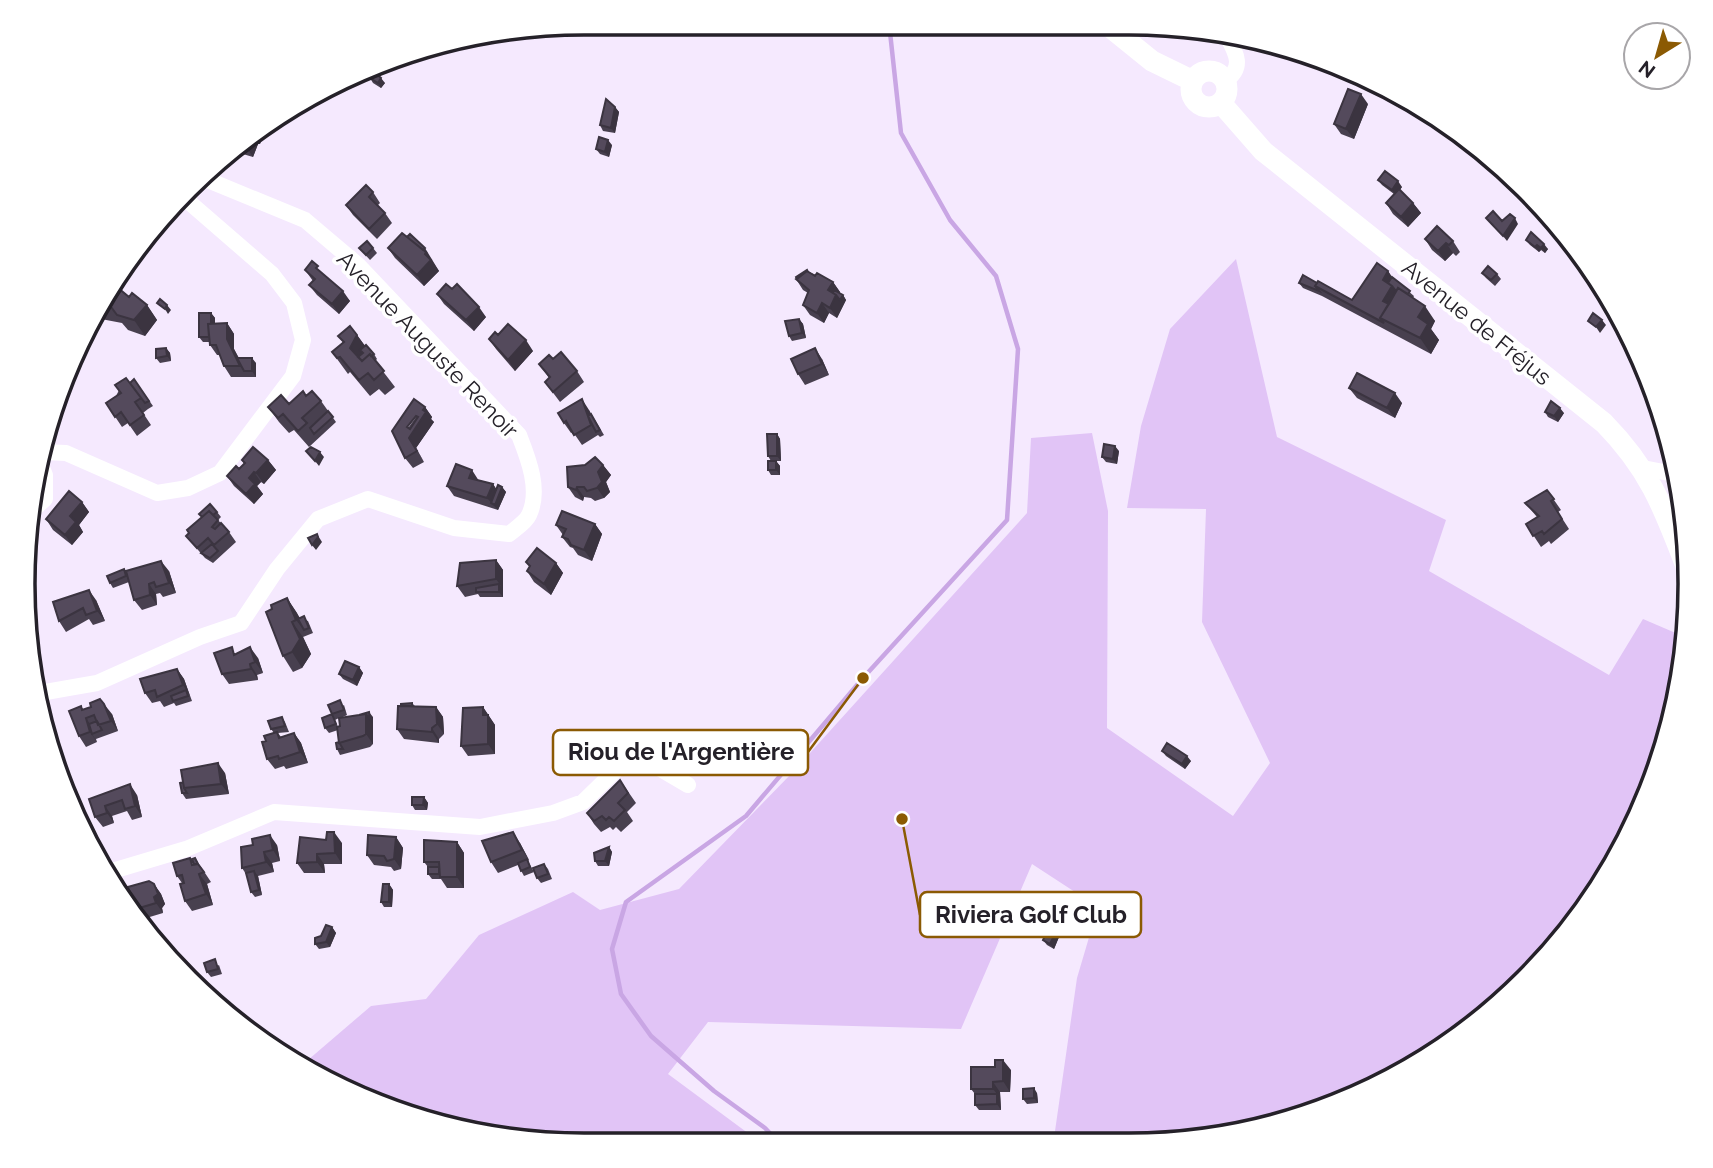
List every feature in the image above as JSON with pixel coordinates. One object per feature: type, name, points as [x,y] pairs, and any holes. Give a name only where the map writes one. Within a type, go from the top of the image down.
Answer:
[{"type":"main road","points":[[1120,35],[1152,61],[1193,81]]},
{"type":"main road","points":[[1213,72],[1225,82],[1227,89],[1221,103],[1204,107],[1192,96],[1193,81],[1198,75],[1213,72]]},
{"type":"main road","name":"Avenue de Fréjus","points":[[1221,103],[1263,151],[1604,423],[1643,468],[1676,541]]},
{"type":"street","points":[[1225,82],[1237,69],[1239,59],[1232,45]]},
{"type":"street","name":"Avenue Auguste Renoir","points":[[46,692],[97,683],[200,637],[241,623],[277,569],[318,519],[368,499],[454,528],[509,534],[529,516],[533,489],[530,461],[519,435],[358,265],[305,220],[211,181]]},
{"type":"street","points":[[52,452],[66,453],[157,493],[188,488],[220,473],[293,376],[303,340],[294,303],[272,274],[190,203]]},
{"type":"street","points":[[1643,468],[1666,472]]},
{"type":"street","points":[[42,502],[45,499],[45,483]]},
{"type":"street","points":[[116,870],[186,849],[274,812],[480,827],[553,813],[583,802],[619,767],[654,765],[688,785]]},
{"type":"shaded area","points":[[1236,259],[1277,437],[1446,520],[1429,571],[1609,675],[1643,619],[1676,633],[1659,726],[1649,760],[1621,827],[1565,918],[1542,946],[1491,997],[1463,1020],[1404,1059],[1339,1091],[1305,1104],[1201,1128],[1165,1132],[1055,1133],[1077,978],[1098,907],[1032,864],[961,1029],[708,1022],[668,1074],[748,1133],[584,1133],[512,1128],[408,1104],[374,1091],[309,1059],[371,1006],[426,999],[479,935],[573,892],[600,910],[679,889],[791,774],[1027,513],[1031,438],[1092,433],[1108,511],[1107,728],[1233,816],[1270,763],[1202,622],[1206,509],[1127,508],[1141,426],[1170,329]]},
{"type":"building","points":[[378,75],[381,78],[378,83],[371,78]]},
{"type":"building","points":[[1348,89],[1361,94],[1346,129],[1334,124]]},
{"type":"building","points":[[606,99],[615,107],[611,128],[600,125]]},
{"type":"building","points":[[599,137],[608,140],[605,152],[596,149]]},
{"type":"building","points":[[1385,171],[1398,181],[1392,190],[1378,180]]},
{"type":"building","points":[[366,185],[373,192],[369,197],[385,213],[369,229],[346,205]]},
{"type":"building","points":[[1399,189],[1413,203],[1401,217],[1386,203]]},
{"type":"building","points":[[1493,211],[1502,221],[1510,214],[1515,218],[1503,236],[1486,218]]},
{"type":"building","points":[[1437,226],[1453,241],[1449,245],[1446,243],[1438,251],[1425,239]]},
{"type":"building","points":[[1531,232],[1544,244],[1541,248],[1526,240]]},
{"type":"building","points":[[402,233],[426,252],[431,260],[417,275],[388,248]]},
{"type":"building","points":[[410,234],[425,248],[423,250],[407,237]]},
{"type":"building","points":[[367,241],[373,248],[366,255],[359,248]]},
{"type":"building","points":[[312,261],[318,266],[316,268],[343,291],[332,304],[309,285],[315,279],[305,270]]},
{"type":"building","points":[[1377,263],[1388,271],[1383,280],[1392,286],[1383,301],[1389,304],[1380,318],[1384,323],[1315,286],[1318,281],[1352,300]]},
{"type":"building","points":[[1488,266],[1497,274],[1491,280],[1482,273]]},
{"type":"building","points":[[807,271],[833,282],[828,290],[836,295],[830,308],[822,303],[817,313],[803,305],[809,290],[796,279]]},
{"type":"building","points":[[1303,275],[1317,283],[1315,286],[1319,291],[1299,283]]},
{"type":"building","points":[[1392,277],[1410,291],[1408,294],[1398,288],[1389,304],[1396,291],[1388,283]]},
{"type":"building","points":[[446,284],[452,289],[457,284],[479,307],[466,320],[437,294]]},
{"type":"building","points":[[1398,288],[1425,306],[1418,317],[1428,324],[1420,338],[1380,318]]},
{"type":"building","points":[[121,290],[129,297],[132,293],[147,305],[134,320],[117,315],[111,307]]},
{"type":"building","points":[[834,290],[843,295],[840,300],[833,293]]},
{"type":"building","points":[[160,299],[167,305],[165,309],[157,303]]},
{"type":"building","points":[[199,313],[211,313],[209,337],[199,337]]},
{"type":"building","points":[[1593,313],[1602,320],[1596,327],[1588,321]]},
{"type":"building","points":[[799,319],[802,333],[789,336],[785,321]]},
{"type":"building","points":[[227,323],[227,339],[240,366],[224,366],[216,345],[210,345],[208,324]]},
{"type":"building","points":[[508,324],[526,340],[508,360],[489,339],[495,332],[498,335]]},
{"type":"building","points":[[350,326],[357,335],[350,348],[362,361],[370,354],[384,371],[374,380],[368,373],[359,380],[340,357],[337,358],[332,352],[344,342],[338,336]]},
{"type":"building","points":[[366,345],[374,354],[362,361],[358,357],[363,353],[360,350]]},
{"type":"building","points":[[166,348],[167,356],[156,358],[156,349]]},
{"type":"building","points":[[815,348],[822,364],[798,374],[791,359]]},
{"type":"building","points":[[561,352],[577,371],[553,392],[545,382],[550,377],[539,364],[549,355],[553,359]]},
{"type":"building","points":[[237,358],[252,358],[252,371],[244,371]]},
{"type":"building","points":[[1357,373],[1395,393],[1387,408],[1349,388]]},
{"type":"building","points":[[126,378],[141,398],[135,402],[144,415],[130,425],[121,412],[115,417],[106,403],[121,393],[115,385]]},
{"type":"building","points":[[134,379],[149,401],[145,403],[130,383]]},
{"type":"building","points":[[303,391],[306,396],[312,391],[321,401],[302,418],[307,423],[298,431],[283,414],[278,418],[268,407],[281,395],[289,404]]},
{"type":"building","points":[[414,399],[425,407],[423,410],[426,412],[409,438],[417,451],[405,458],[392,431]],"holes":[[[416,416],[418,417],[410,429],[407,427]]]},
{"type":"building","points":[[582,399],[591,425],[574,435],[558,413]]},
{"type":"building","points":[[1551,401],[1560,408],[1554,416],[1545,412]]},
{"type":"building","points":[[328,411],[333,417],[314,434],[310,428]]},
{"type":"building","points":[[591,414],[600,430],[596,432],[588,416]]},
{"type":"building","points":[[767,434],[777,434],[777,456],[768,456]]},
{"type":"building","points":[[1104,444],[1115,446],[1113,459],[1102,457]]},
{"type":"building","points":[[253,447],[268,460],[249,478],[255,484],[246,494],[227,476],[236,466],[239,469],[245,463],[242,460]]},
{"type":"building","points":[[311,447],[320,452],[315,461],[306,451]]},
{"type":"building","points":[[595,457],[603,465],[598,472],[602,482],[597,488],[587,491],[584,487],[577,487],[576,490],[568,487],[567,467],[585,465]]},
{"type":"building","points":[[768,461],[776,461],[776,470],[768,470]]},
{"type":"building","points":[[456,464],[472,470],[469,478],[493,484],[487,498],[447,486]]},
{"type":"building","points":[[498,485],[502,487],[495,505],[491,503]]},
{"type":"building","points":[[1547,490],[1562,519],[1544,534],[1542,531],[1533,536],[1526,524],[1539,516],[1525,503]]},
{"type":"building","points":[[69,491],[82,502],[70,516],[76,522],[65,535],[46,519]]},
{"type":"building","points":[[210,504],[217,512],[213,515],[209,511],[202,517],[199,514]]},
{"type":"building","points":[[209,511],[218,520],[212,527],[215,529],[221,523],[229,532],[214,545],[208,538],[197,548],[186,536],[189,533],[187,530]]},
{"type":"building","points":[[562,511],[595,524],[584,550],[571,545],[568,539],[562,537],[566,529],[556,525]]},
{"type":"building","points":[[317,534],[318,537],[312,545],[308,538]]},
{"type":"building","points":[[212,544],[218,551],[210,558],[201,553]]},
{"type":"building","points":[[537,548],[556,563],[544,584],[527,571],[530,566],[526,562]]},
{"type":"building","points":[[496,560],[496,579],[457,586],[460,563]]},
{"type":"building","points":[[161,561],[169,583],[156,587],[154,582],[149,584],[150,595],[134,600],[126,571]]},
{"type":"building","points":[[124,569],[126,576],[110,583],[107,576]]},
{"type":"building","points":[[499,584],[499,592],[476,592],[476,588]]},
{"type":"building","points":[[89,590],[97,611],[86,615],[83,608],[59,621],[53,602]]},
{"type":"building","points":[[287,598],[296,620],[292,622],[300,639],[292,652],[283,656],[266,612],[272,609],[271,605]]},
{"type":"building","points":[[304,616],[309,628],[304,630],[298,619]]},
{"type":"building","points":[[232,647],[234,655],[250,647],[255,662],[250,664],[251,669],[222,674],[214,653]]},
{"type":"building","points":[[345,661],[359,667],[353,680],[339,674]]},
{"type":"building","points":[[177,669],[183,685],[157,697],[155,690],[145,693],[140,679]]},
{"type":"building","points":[[186,690],[188,696],[173,701],[171,696]]},
{"type":"building","points":[[100,699],[111,721],[98,725],[94,715],[86,718],[90,732],[79,736],[69,711],[81,706],[82,710],[91,707],[90,703]]},
{"type":"building","points":[[340,700],[344,710],[332,714],[328,705]]},
{"type":"building","points":[[398,706],[436,707],[437,724],[432,728],[432,732],[397,729]]},
{"type":"building","points":[[483,707],[483,715],[488,715],[488,744],[461,746],[463,708]]},
{"type":"building","points":[[332,714],[336,724],[325,728],[322,718]]},
{"type":"building","points":[[366,714],[366,734],[339,743],[339,718]]},
{"type":"building","points":[[282,717],[285,726],[271,729],[268,721]]},
{"type":"building","points":[[97,721],[102,730],[92,734],[89,724]]},
{"type":"building","points":[[277,732],[279,738],[294,733],[300,752],[279,759],[278,756],[267,759],[262,742],[266,741],[264,736]]},
{"type":"building","points":[[1167,743],[1187,756],[1182,764],[1162,751]]},
{"type":"building","points":[[218,763],[221,784],[184,788],[181,770]]},
{"type":"building","points":[[620,780],[628,793],[618,803],[625,810],[614,821],[609,817],[606,820],[602,816],[594,821],[587,813]]},
{"type":"building","points":[[183,782],[187,793],[182,793],[180,783]]},
{"type":"building","points":[[130,784],[135,806],[125,809],[122,800],[105,806],[107,813],[95,817],[89,799]]},
{"type":"building","points":[[412,797],[424,797],[423,805],[412,805]]},
{"type":"building","points":[[327,832],[334,832],[335,853],[317,854],[317,862],[297,863],[300,837],[326,840]]},
{"type":"building","points":[[513,832],[522,850],[491,862],[482,841]]},
{"type":"building","points":[[270,835],[273,850],[264,852],[266,862],[242,868],[241,847],[253,845],[252,839]]},
{"type":"building","points":[[368,835],[396,837],[394,859],[387,861],[384,856],[367,855]]},
{"type":"building","points":[[424,840],[457,842],[457,877],[440,877],[439,862],[424,862]]},
{"type":"building","points":[[609,847],[605,861],[595,861],[594,853]]},
{"type":"building","points":[[190,858],[192,865],[198,864],[204,872],[199,874],[206,894],[185,901],[180,884],[184,883],[182,875],[177,876],[173,863]]},
{"type":"building","points":[[527,859],[530,867],[521,871],[518,863]]},
{"type":"building","points":[[544,864],[548,874],[537,878],[533,868]]},
{"type":"building","points":[[428,867],[439,867],[439,874],[428,874]]},
{"type":"building","points":[[254,871],[259,890],[251,892],[246,873]]},
{"type":"building","points":[[149,881],[154,884],[158,894],[154,897],[156,903],[141,908],[128,887]]},
{"type":"building","points":[[383,884],[389,884],[389,902],[381,902]]},
{"type":"building","points":[[326,925],[332,927],[326,942],[315,944],[315,938],[321,936]]},
{"type":"building","points":[[1048,929],[1056,932],[1050,944],[1043,940]]},
{"type":"building","points":[[215,959],[218,969],[207,972],[204,963]]},
{"type":"building","points":[[995,1060],[1003,1060],[1003,1081],[993,1082],[993,1089],[971,1089],[971,1067],[995,1067]]},
{"type":"building","points":[[1034,1088],[1034,1098],[1023,1099],[1023,1089]]},
{"type":"building","points":[[975,1094],[997,1094],[997,1104],[975,1105]]},
{"type":"waterway","points":[[770,1133],[714,1091],[651,1036],[621,994],[612,949],[626,902],[746,816],[863,678],[1007,520],[1018,349],[996,276],[950,220],[901,133],[890,35]]},
{"type":"place","name":"Riou de l'Argentière","points":[[863,678]]},
{"type":"place","name":"Riviera Golf Club","points":[[902,819]]}]
